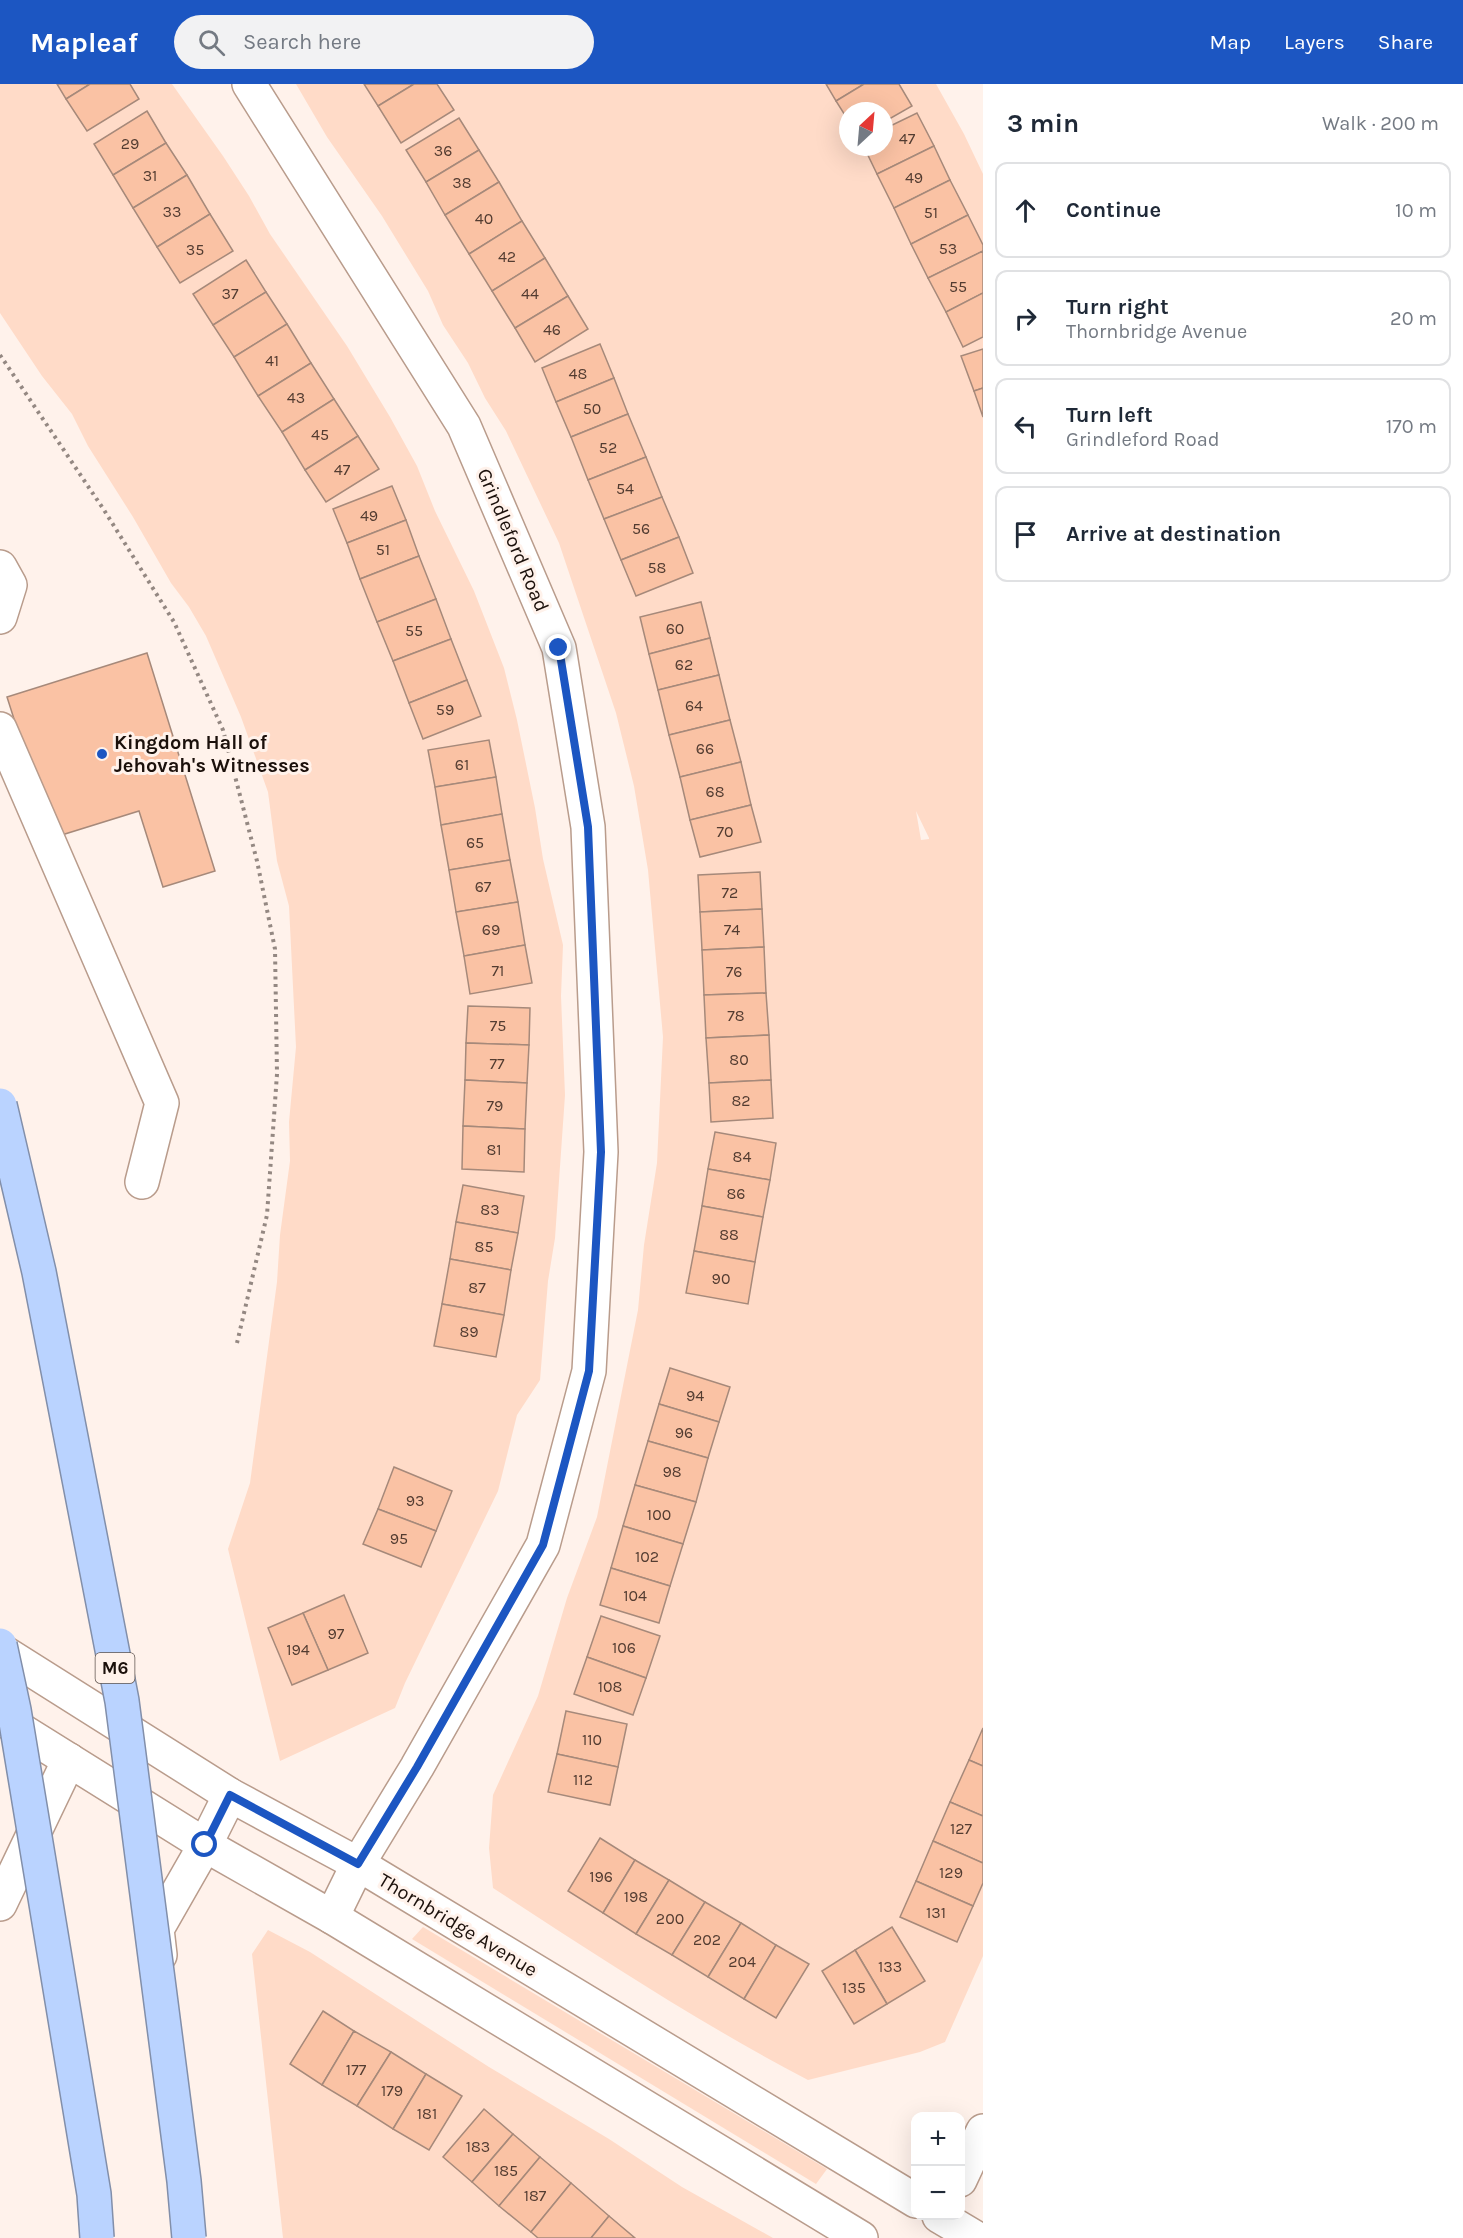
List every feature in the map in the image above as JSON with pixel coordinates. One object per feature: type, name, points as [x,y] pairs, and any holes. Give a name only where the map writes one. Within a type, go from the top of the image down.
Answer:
[{"type":"highway","name":"M6","points":[[0,1105],[39,1272],[122,1701],[184,2181],[189,2238]]},
{"type":"highway","points":[[0,1645],[14,1710],[94,2194],[97,2238]]},
{"type":"street","name":"Grindleford Road","points":[[249,84],[464,426],[559,648],[588,827],[601,1152],[589,1371],[543,1545],[423,1757],[358,1864],[332,1917]]},
{"type":"street","points":[[0,567],[10,585],[0,617]]},
{"type":"street","points":[[0,729],[162,1103],[142,1182]]},
{"type":"street","name":"Thornbridge Avenue","points":[[0,1650],[230,1795],[358,1864],[911,2199]]},
{"type":"street","points":[[0,1717],[205,1845],[332,1917],[861,2238]]},
{"type":"street","points":[[0,1904],[69,1760]]},
{"type":"street","points":[[157,1929],[205,1845],[230,1795]]},
{"type":"street","points":[[136,1802],[157,1929],[189,2238]]},
{"type":"street","points":[[965,2170],[983,2132]]},
{"type":"street","points":[[940,2222],[976,2238]]},
{"type":"path","points":[[0,355],[104,510],[174,622],[223,730],[257,861],[275,949],[277,1074],[267,1215],[237,1343]]},
{"type":"shaded area","points":[[0,84],[172,84],[223,156],[270,234],[347,346],[390,417],[417,466],[435,511],[474,591],[504,668],[517,720],[543,859],[563,945],[561,996],[565,1095],[555,1238],[548,1281],[540,1380],[517,1415],[498,1491],[395,1708],[280,1761],[228,1549],[250,1483],[277,1282],[280,1235],[290,1161],[289,1122],[296,1047],[289,906],[277,861],[268,792],[241,717],[206,636],[88,446],[72,414],[42,376],[0,313]]},
{"type":"shaded area","points":[[296,84],[936,84],[983,174],[983,1956],[945,2042],[920,2052],[808,2080],[688,2012],[493,1888],[489,1848],[493,1795],[538,1696],[567,1598],[597,1517],[638,1310],[644,1245],[657,1163],[663,1037],[648,870],[634,786],[616,713],[559,543],[506,431],[485,398],[468,363],[443,325],[428,291],[382,216],[327,137]],"holes":[[[916,811],[929,838],[921,840]]]},
{"type":"shaded area","points":[[423,1927],[827,2169],[816,2184],[412,1939]]},
{"type":"shaded area","points":[[268,1930],[310,1952],[682,2187],[773,2238],[283,2238],[252,1954]]},
{"type":"building","points":[[57,84],[90,84],[66,99]]},
{"type":"building","points":[[90,84],[130,84],[139,99],[87,131],[66,99]]},
{"type":"building","points":[[364,84],[414,84],[378,106]]},
{"type":"building","points":[[414,84],[437,84],[454,110],[401,143],[378,106]]},
{"type":"building","points":[[826,84],[864,84],[836,101]]},
{"type":"building","points":[[864,84],[899,84],[912,106],[893,117],[893,102],[839,102],[839,106],[836,101]]},
{"type":"building","points":[[147,111],[166,143],[113,175],[94,144]]},
{"type":"building","points":[[917,113],[934,146],[877,174],[868,156],[893,156],[893,125]]},
{"type":"building","points":[[459,118],[479,150],[426,182],[406,150]]},
{"type":"building","points":[[166,143],[187,175],[133,208],[113,175]]},
{"type":"building","points":[[934,146],[950,180],[894,208],[877,174]]},
{"type":"building","points":[[479,150],[499,182],[445,215],[426,182]]},
{"type":"building","points":[[187,175],[210,214],[157,247],[133,208]]},
{"type":"building","points":[[950,180],[968,215],[911,244],[894,208]]},
{"type":"building","points":[[499,182],[522,221],[469,254],[445,215]]},
{"type":"building","points":[[210,214],[233,251],[180,283],[157,247]]},
{"type":"building","points":[[968,215],[983,245],[983,251],[928,278],[911,244]]},
{"type":"building","points":[[522,221],[545,258],[492,291],[469,254]]},
{"type":"building","points":[[983,251],[983,293],[946,312],[928,278]]},
{"type":"building","points":[[545,258],[568,296],[515,328],[492,291]]},
{"type":"building","points":[[246,260],[266,292],[213,325],[193,294]]},
{"type":"building","points":[[266,292],[287,324],[234,357],[213,325]]},
{"type":"building","points":[[983,293],[983,337],[963,347],[946,312]]},
{"type":"building","points":[[568,296],[588,329],[535,362],[515,328]]},
{"type":"building","points":[[287,324],[311,363],[258,396],[234,357]]},
{"type":"building","points":[[600,344],[614,378],[556,402],[542,368]]},
{"type":"building","points":[[983,349],[983,388],[974,391],[961,356]]},
{"type":"building","points":[[311,363],[334,399],[282,432],[258,396]]},
{"type":"building","points":[[614,378],[628,414],[571,437],[556,402]]},
{"type":"building","points":[[983,388],[983,417],[974,391]]},
{"type":"building","points":[[334,399],[358,436],[305,470],[282,432]]},
{"type":"building","points":[[628,414],[646,457],[588,480],[571,437]]},
{"type":"building","points":[[358,436],[379,469],[326,502],[305,470]]},
{"type":"building","points":[[646,457],[662,497],[604,519],[588,480]]},
{"type":"building","points":[[392,486],[406,520],[347,543],[333,509]]},
{"type":"building","points":[[662,497],[679,537],[621,560],[604,519]]},
{"type":"building","points":[[406,520],[419,556],[360,579],[347,543]]},
{"type":"building","points":[[679,537],[693,573],[636,596],[621,560]]},
{"type":"building","points":[[419,556],[436,599],[377,622],[360,579]]},
{"type":"building","points":[[436,599],[451,639],[393,661],[377,622]]},
{"type":"building","points":[[701,602],[710,638],[649,654],[640,617]]},
{"type":"building","points":[[710,638],[719,675],[658,690],[649,654]]},
{"type":"building","points":[[451,639],[467,680],[409,703],[393,661]]},
{"type":"building","name":"Kingdom Hall of Jehovah's Witnesses","points":[[147,653],[215,871],[163,887],[139,811],[52,838],[7,697]]},
{"type":"building","points":[[719,675],[730,720],[669,735],[658,690]]},
{"type":"building","points":[[467,680],[481,716],[423,739],[409,703]]},
{"type":"building","points":[[730,720],[741,762],[680,777],[669,735]]},
{"type":"building","points":[[489,740],[496,777],[435,787],[428,750]]},
{"type":"building","points":[[741,762],[751,805],[690,820],[680,777]]},
{"type":"building","points":[[496,777],[502,814],[441,825],[435,787]]},
{"type":"building","points":[[751,805],[761,842],[700,857],[690,820]]},
{"type":"building","points":[[502,814],[510,860],[449,870],[441,825]]},
{"type":"building","points":[[510,860],[518,902],[456,912],[449,870]]},
{"type":"building","points":[[760,872],[762,909],[700,912],[698,875]]},
{"type":"building","points":[[518,902],[525,945],[464,956],[456,912]]},
{"type":"building","points":[[762,909],[764,947],[702,950],[700,912]]},
{"type":"building","points":[[525,945],[532,983],[470,994],[464,956]]},
{"type":"building","points":[[764,947],[766,993],[704,995],[702,950]]},
{"type":"building","points":[[766,993],[769,1035],[706,1038],[704,995]]},
{"type":"building","points":[[468,1006],[530,1008],[529,1045],[466,1043]]},
{"type":"building","points":[[769,1035],[771,1080],[709,1083],[706,1038]]},
{"type":"building","points":[[466,1043],[529,1045],[527,1083],[465,1080]]},
{"type":"building","points":[[465,1080],[527,1083],[525,1129],[463,1126]]},
{"type":"building","points":[[771,1080],[773,1118],[711,1122],[709,1083]]},
{"type":"building","points":[[463,1126],[525,1129],[524,1172],[462,1169]]},
{"type":"building","points":[[715,1132],[776,1143],[770,1180],[708,1169]]},
{"type":"building","points":[[708,1169],[770,1180],[763,1217],[702,1206]]},
{"type":"building","points":[[463,1185],[524,1196],[518,1233],[456,1222]]},
{"type":"building","points":[[702,1206],[763,1217],[755,1262],[694,1251]]},
{"type":"building","points":[[456,1222],[518,1233],[511,1270],[450,1259]]},
{"type":"building","points":[[694,1251],[755,1262],[748,1304],[686,1293]]},
{"type":"building","points":[[450,1259],[511,1270],[504,1315],[442,1304]]},
{"type":"building","points":[[442,1304],[504,1315],[496,1357],[434,1346]]},
{"type":"building","points":[[670,1368],[730,1387],[719,1422],[659,1404]]},
{"type":"building","points":[[659,1404],[719,1422],[708,1458],[648,1441]]},
{"type":"building","points":[[648,1441],[708,1458],[696,1502],[635,1485]]},
{"type":"building","points":[[394,1467],[452,1491],[436,1531],[378,1509]]},
{"type":"building","points":[[635,1485],[696,1502],[683,1544],[623,1526]]},
{"type":"building","points":[[378,1509],[436,1531],[421,1567],[363,1544]]},
{"type":"building","points":[[623,1526],[683,1544],[670,1586],[611,1568]]},
{"type":"building","points":[[611,1568],[670,1586],[659,1623],[600,1605]]},
{"type":"building","points":[[344,1595],[368,1653],[328,1670],[303,1613]]},
{"type":"building","points":[[303,1613],[328,1670],[292,1685],[268,1628]]},
{"type":"building","points":[[601,1616],[660,1636],[646,1678],[587,1657]]},
{"type":"building","points":[[587,1657],[646,1678],[633,1715],[574,1694]]},
{"type":"building","points":[[566,1711],[627,1724],[618,1767],[557,1754]]},
{"type":"building","points":[[983,1728],[983,1766],[969,1760]]},
{"type":"building","points":[[557,1754],[618,1767],[610,1805],[548,1792]]},
{"type":"building","points":[[969,1760],[983,1766],[983,1816],[950,1802]]},
{"type":"building","points":[[950,1802],[983,1816],[983,1863],[933,1841]]},
{"type":"building","points":[[600,1838],[635,1860],[603,1913],[568,1891]]},
{"type":"building","points":[[933,1841],[983,1863],[983,1883],[973,1906],[916,1881]]},
{"type":"building","points":[[635,1860],[669,1880],[636,1934],[603,1913]]},
{"type":"building","points":[[669,1880],[705,1902],[672,1955],[636,1934]]},
{"type":"building","points":[[916,1881],[973,1906],[957,1942],[900,1917]]},
{"type":"building","points":[[705,1902],[741,1923],[708,1977],[672,1955]]},
{"type":"building","points":[[741,1923],[776,1945],[744,1999],[708,1977]]},
{"type":"building","points":[[892,1927],[925,1981],[887,2004],[855,1950]]},
{"type":"building","points":[[776,1945],[809,1964],[776,2018],[744,1999]]},
{"type":"building","points":[[855,1950],[887,2004],[854,2024],[822,1971]]},
{"type":"building","points":[[323,2011],[354,2031],[322,2085],[290,2064]]},
{"type":"building","points":[[354,2031],[391,2052],[357,2106],[322,2085]]},
{"type":"building","points":[[391,2052],[426,2074],[393,2129],[357,2106]]},
{"type":"building","points":[[426,2074],[462,2096],[429,2150],[393,2129]]},
{"type":"building","points":[[484,2109],[513,2134],[472,2182],[443,2157]]},
{"type":"building","points":[[513,2134],[540,2157],[499,2206],[472,2182]]},
{"type":"building","points":[[540,2157],[571,2183],[531,2232],[499,2206]]},
{"type":"building","points":[[571,2183],[609,2216],[591,2238],[538,2238],[531,2232]]},
{"type":"building","points":[[609,2216],[635,2238],[591,2238]]},
{"type":"place","name":"Kingdom Hall of Jehovah's Witnesses","points":[[102,754]]},
{"type":"route","points":[[205,1845],[230,1795],[358,1864],[417,1767],[543,1545],[589,1371],[601,1152],[588,827],[559,648]]}]
